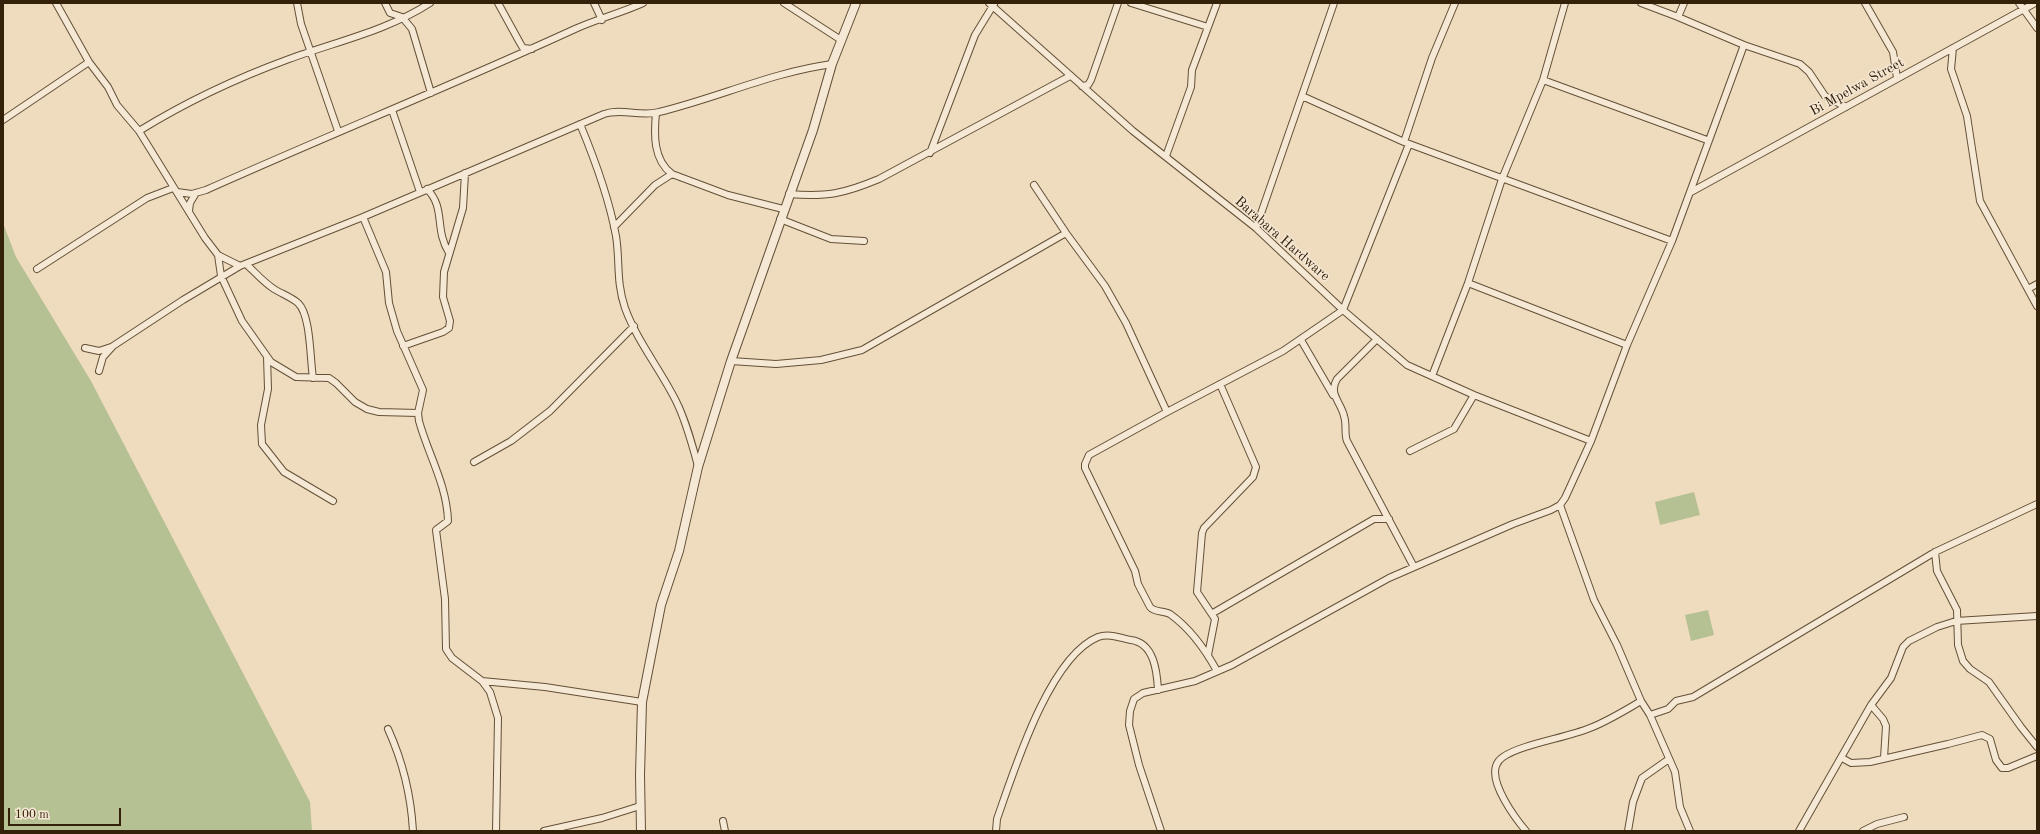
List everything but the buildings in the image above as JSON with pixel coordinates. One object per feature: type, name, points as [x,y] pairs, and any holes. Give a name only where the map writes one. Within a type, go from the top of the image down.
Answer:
[{"type":"street","points":[[56,3],[89,62],[108,87],[117,105],[139,131],[205,238],[218,255],[240,266]]},
{"type":"street","points":[[297,3],[301,24],[310,53],[338,131]]},
{"type":"street","points":[[385,3],[392,15],[402,17],[412,29],[431,93]]},
{"type":"street","points":[[139,131],[168,112],[219,88],[290,58],[310,53],[358,36],[430,3]]},
{"type":"street","points":[[498,3],[511,29],[523,48],[534,49]]},
{"type":"street","points":[[594,3],[602,20]]},
{"type":"street","points":[[37,269],[147,198],[175,190],[196,193],[338,131],[392,110],[534,49],[576,29],[643,3]]},
{"type":"street","points":[[784,3],[841,40]]},
{"type":"street","points":[[641,831],[642,702],[661,605],[679,551],[698,467],[731,361],[783,209],[812,130],[832,64],[856,3]]},
{"type":"street","points":[[1082,86],[1088,85],[1091,80],[1118,3]]},
{"type":"street","points":[[1131,3],[1208,27]]},
{"type":"street","points":[[1166,156],[1191,87],[1192,70],[1218,3]]},
{"type":"street","points":[[1256,228],[1334,3]]},
{"type":"street","points":[[1217,672],[1208,655],[1185,627],[1169,614],[1150,608],[1138,584],[1135,571],[1085,468],[1085,464],[1089,455],[1167,412],[1273,357],[1301,340],[1343,310],[1407,143],[1432,58],[1455,3]]},
{"type":"street","points":[[1432,376],[1468,282],[1502,179],[1543,80],[1565,3]]},
{"type":"street","points":[[1641,3],[1744,45],[1800,64],[1809,72],[1825,96],[1846,107]]},
{"type":"street","points":[[1678,17],[1684,3]]},
{"type":"street","points":[[1865,3],[1893,52],[1897,78]]},
{"type":"street","points":[[2019,3],[2022,10],[2037,28]]},
{"type":"street","name":"Bi Mpelwa Street","points":[[1691,192],[2035,3]]},
{"type":"street","points":[[930,153],[975,35],[992,4]]},
{"type":"street","name":"Barabara Hardware","points":[[992,4],[1133,132],[1166,156],[1256,228],[1343,310],[1406,364],[1474,395],[1591,441]]},
{"type":"street","points":[[1161,831],[1139,765],[1129,725],[1130,711],[1134,699],[1143,693],[1195,681],[1217,672],[1247,657],[1325,613],[1414,567],[1520,521],[1552,510],[1560,505],[1591,441],[1628,345],[1672,241],[1691,192],[1707,140],[1744,45]]},
{"type":"street","points":[[1953,48],[1951,69],[1967,116],[1980,201],[2037,306]]},
{"type":"street","points":[[3,120],[89,62]]},
{"type":"street","points":[[85,348],[99,351],[113,346],[221,276],[240,266],[611,112],[656,113],[800,70],[832,64]]},
{"type":"street","points":[[789,194],[826,196],[845,192],[879,179],[930,153],[1070,76]]},
{"type":"street","points":[[1543,80],[1707,140]]},
{"type":"street","points":[[1302,96],[1407,143],[1672,241]]},
{"type":"street","points":[[392,110],[420,192]]},
{"type":"street","points":[[656,113],[655,142],[662,163],[672,174],[728,195],[783,209]]},
{"type":"street","points":[[580,124],[597,166],[614,227],[617,242],[618,279],[625,307],[682,413],[698,467]]},
{"type":"street","points":[[403,346],[449,328],[450,321],[443,296],[444,272],[459,226],[463,208],[465,173]]},
{"type":"street","points":[[614,227],[655,185],[672,174]]},
{"type":"street","points":[[1034,185],[1066,233],[1105,286],[1126,323],[1167,412]]},
{"type":"street","points":[[426,189],[436,201],[441,238],[449,253]]},
{"type":"street","points":[[189,211],[190,203],[196,193]]},
{"type":"street","points":[[363,216],[386,272],[389,303],[403,346],[423,390],[418,413],[420,426],[439,475],[448,519],[447,522],[437,527],[436,530],[445,599],[446,649],[452,658],[482,681],[490,692],[498,718],[496,831]]},
{"type":"street","points":[[780,219],[831,239],[864,241]]},
{"type":"street","points":[[731,361],[776,364],[821,360],[862,350],[1066,233]]},
{"type":"street","points":[[218,255],[221,276],[242,321],[266,357],[276,366],[296,377],[330,378],[355,402],[374,411],[418,413]]},
{"type":"street","points":[[246,264],[268,285],[293,299],[302,308],[306,320],[313,378]]},
{"type":"street","points":[[1468,282],[1628,345]]},
{"type":"street","points":[[2028,288],[2037,284]]},
{"type":"street","points":[[474,462],[512,440],[544,416],[634,326]]},
{"type":"street","points":[[1334,396],[1334,384],[1337,379],[1377,339]]},
{"type":"street","points":[[1301,340],[1344,416],[1344,432],[1347,441],[1414,567]]},
{"type":"street","points":[[99,370],[103,358],[113,346]]},
{"type":"street","points":[[266,357],[268,389],[261,426],[262,444],[275,462],[293,478],[333,501]]},
{"type":"street","points":[[1208,655],[1215,622],[1213,613],[1197,592],[1202,533],[1204,528],[1253,477],[1256,467],[1220,384]]},
{"type":"street","points":[[1410,451],[1454,429],[1474,395]]},
{"type":"street","points":[[1650,715],[1668,709],[1676,701],[1693,697],[1935,552],[2037,504]]},
{"type":"street","points":[[1560,505],[1571,534],[1575,551],[1594,600],[1617,645],[1641,701],[1650,715],[1669,760],[1677,782],[1680,807],[1690,831]]},
{"type":"street","points":[[1213,613],[1374,519],[1389,519]]},
{"type":"street","points":[[1935,552],[1937,570],[1956,607],[1958,645],[1963,661],[1970,669],[1989,682],[2021,728],[2037,747]]},
{"type":"street","points":[[1800,831],[1871,705],[1891,678],[1903,647],[1919,636],[1956,621],[2037,616]]},
{"type":"street","points":[[996,831],[997,818],[1027,734],[1058,675],[1073,656],[1099,637],[1112,635],[1140,641],[1145,644],[1154,661],[1157,671],[1158,690]]},
{"type":"street","points":[[482,681],[552,688],[642,702]]},
{"type":"street","points":[[1526,831],[1515,818],[1499,789],[1495,777],[1495,767],[1500,760],[1522,749],[1590,728],[1641,701]]},
{"type":"street","points":[[1871,705],[1883,719],[1886,726],[1884,758]]},
{"type":"street","points":[[388,729],[401,759],[408,784],[413,831]]},
{"type":"street","points":[[1842,758],[1857,764],[1982,735],[1990,739],[1996,760],[2002,768],[2012,766],[2037,756]]},
{"type":"street","points":[[1628,831],[1633,802],[1642,778],[1669,760]]},
{"type":"street","points":[[544,831],[602,818],[640,806]]},
{"type":"street","points":[[1863,831],[1877,824],[1904,817]]},
{"type":"street","points":[[723,821],[725,831]]},
{"type":"green space","points":[[3,223],[16,257],[91,381],[310,802],[312,831],[3,831]]},
{"type":"green space","points":[[1694,492],[1700,515],[1660,525],[1655,502]]},
{"type":"green space","points":[[1708,610],[1714,635],[1691,641],[1685,615]]}]
